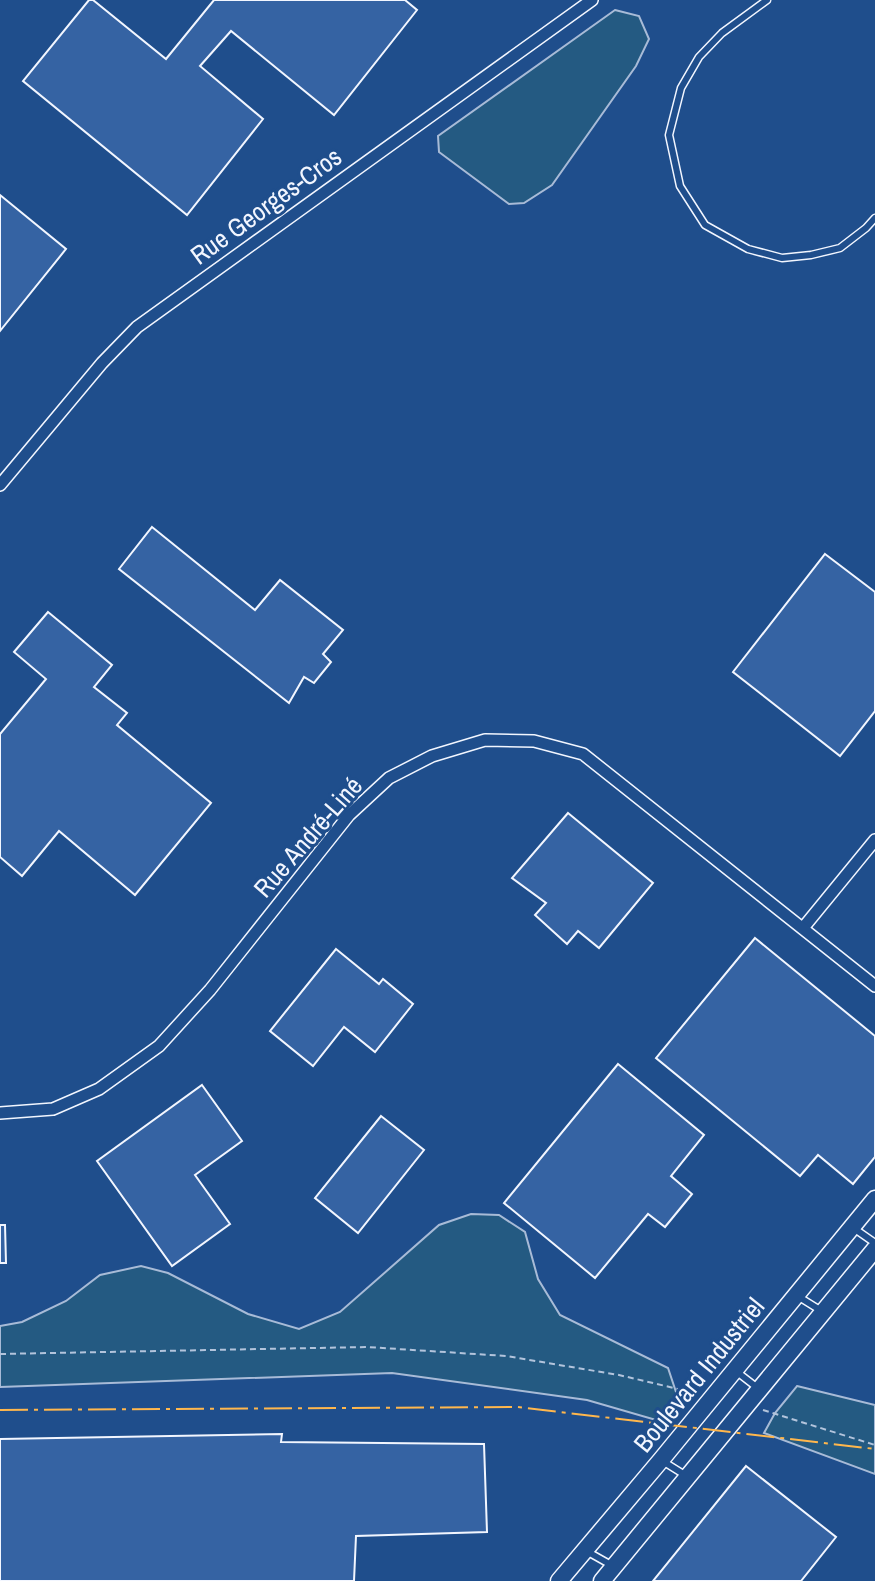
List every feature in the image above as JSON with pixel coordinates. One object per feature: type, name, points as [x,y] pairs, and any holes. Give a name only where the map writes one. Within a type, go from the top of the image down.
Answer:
[{"type":"street","name":"Rue Georges-Cros","points":[[0,485],[102,363],[137,327],[592,0]]},
{"type":"street","name":"Rue André-Liné","points":[[0,1113],[53,1109],[99,1089],[159,1046],[210,990],[349,815],[389,778],[432,756],[485,740],[534,741],[583,754],[875,986]]},
{"type":"street","points":[[803,928],[875,840]]},
{"type":"street","name":"Boulevard Industriel","points":[[559,1581],[875,1199]]},
{"type":"street","points":[[602,1581],[875,1246]]},
{"type":"lane","points":[[767,0],[722,33],[699,57],[681,88],[669,135],[680,186],[705,225],[748,249],[782,258],[840,248],[875,218]]},
{"type":"lane","points":[[852,1227],[875,1246]]},
{"type":"lane","points":[[796,1295],[823,1312]]},
{"type":"lane","points":[[734,1370],[759,1389]]},
{"type":"lane","points":[[661,1460],[687,1477]]},
{"type":"lane","points":[[585,1550],[614,1567]]},
{"type":"path","points":[[0,1354],[367,1347],[506,1356],[619,1375],[712,1398]]},
{"type":"path","points":[[745,1406],[875,1445]]},
{"type":"shaded area","points":[[615,10],[639,16],[649,39],[636,66],[552,185],[524,203],[509,204],[439,152],[438,136]]},
{"type":"shaded area","points":[[471,1214],[499,1215],[525,1232],[538,1279],[560,1315],[668,1368],[680,1404],[668,1418],[656,1420],[587,1400],[392,1373],[0,1387],[0,1326],[22,1322],[66,1301],[100,1275],[141,1266],[168,1273],[248,1314],[299,1329],[340,1312],[439,1225]]},
{"type":"shaded area","points":[[797,1386],[875,1405],[875,1474],[764,1433],[775,1413]]},
{"type":"building","points":[[89,0],[93,0],[166,59],[214,0],[405,0],[417,10],[334,115],[231,31],[200,66],[263,119],[187,215],[23,81]]},
{"type":"building","points":[[0,195],[66,249],[0,331]]},
{"type":"building","points":[[152,527],[255,610],[280,580],[343,630],[323,654],[331,662],[314,683],[304,677],[289,703],[119,569]]},
{"type":"building","points":[[825,554],[875,592],[875,711],[840,756],[733,672]]},
{"type":"building","points":[[48,612],[112,665],[94,687],[127,713],[117,725],[211,803],[135,895],[59,831],[22,876],[0,857],[0,734],[46,679],[14,652]]},
{"type":"building","points":[[568,813],[653,883],[599,948],[578,931],[567,944],[535,915],[546,903],[512,878]]},
{"type":"building","points":[[755,938],[875,1036],[875,1157],[853,1184],[818,1155],[800,1176],[656,1058]]},
{"type":"building","points":[[336,949],[379,984],[383,979],[413,1004],[375,1052],[344,1027],[313,1066],[270,1031]]},
{"type":"building","points":[[618,1064],[704,1135],[671,1176],[692,1194],[665,1227],[648,1214],[595,1278],[504,1203]]},
{"type":"building","points":[[202,1085],[242,1141],[195,1175],[230,1224],[172,1266],[97,1161]]},
{"type":"building","points":[[381,1116],[424,1150],[358,1233],[315,1198]]},
{"type":"building","points":[[0,1225],[5,1225],[6,1263],[0,1263]]},
{"type":"building","points":[[282,1434],[281,1442],[484,1444],[487,1532],[356,1536],[354,1581],[0,1581],[0,1439]]},
{"type":"building","points":[[746,1466],[836,1537],[801,1581],[653,1581]]},
{"type":"power","points":[[0,1410],[517,1407],[875,1449]]}]
